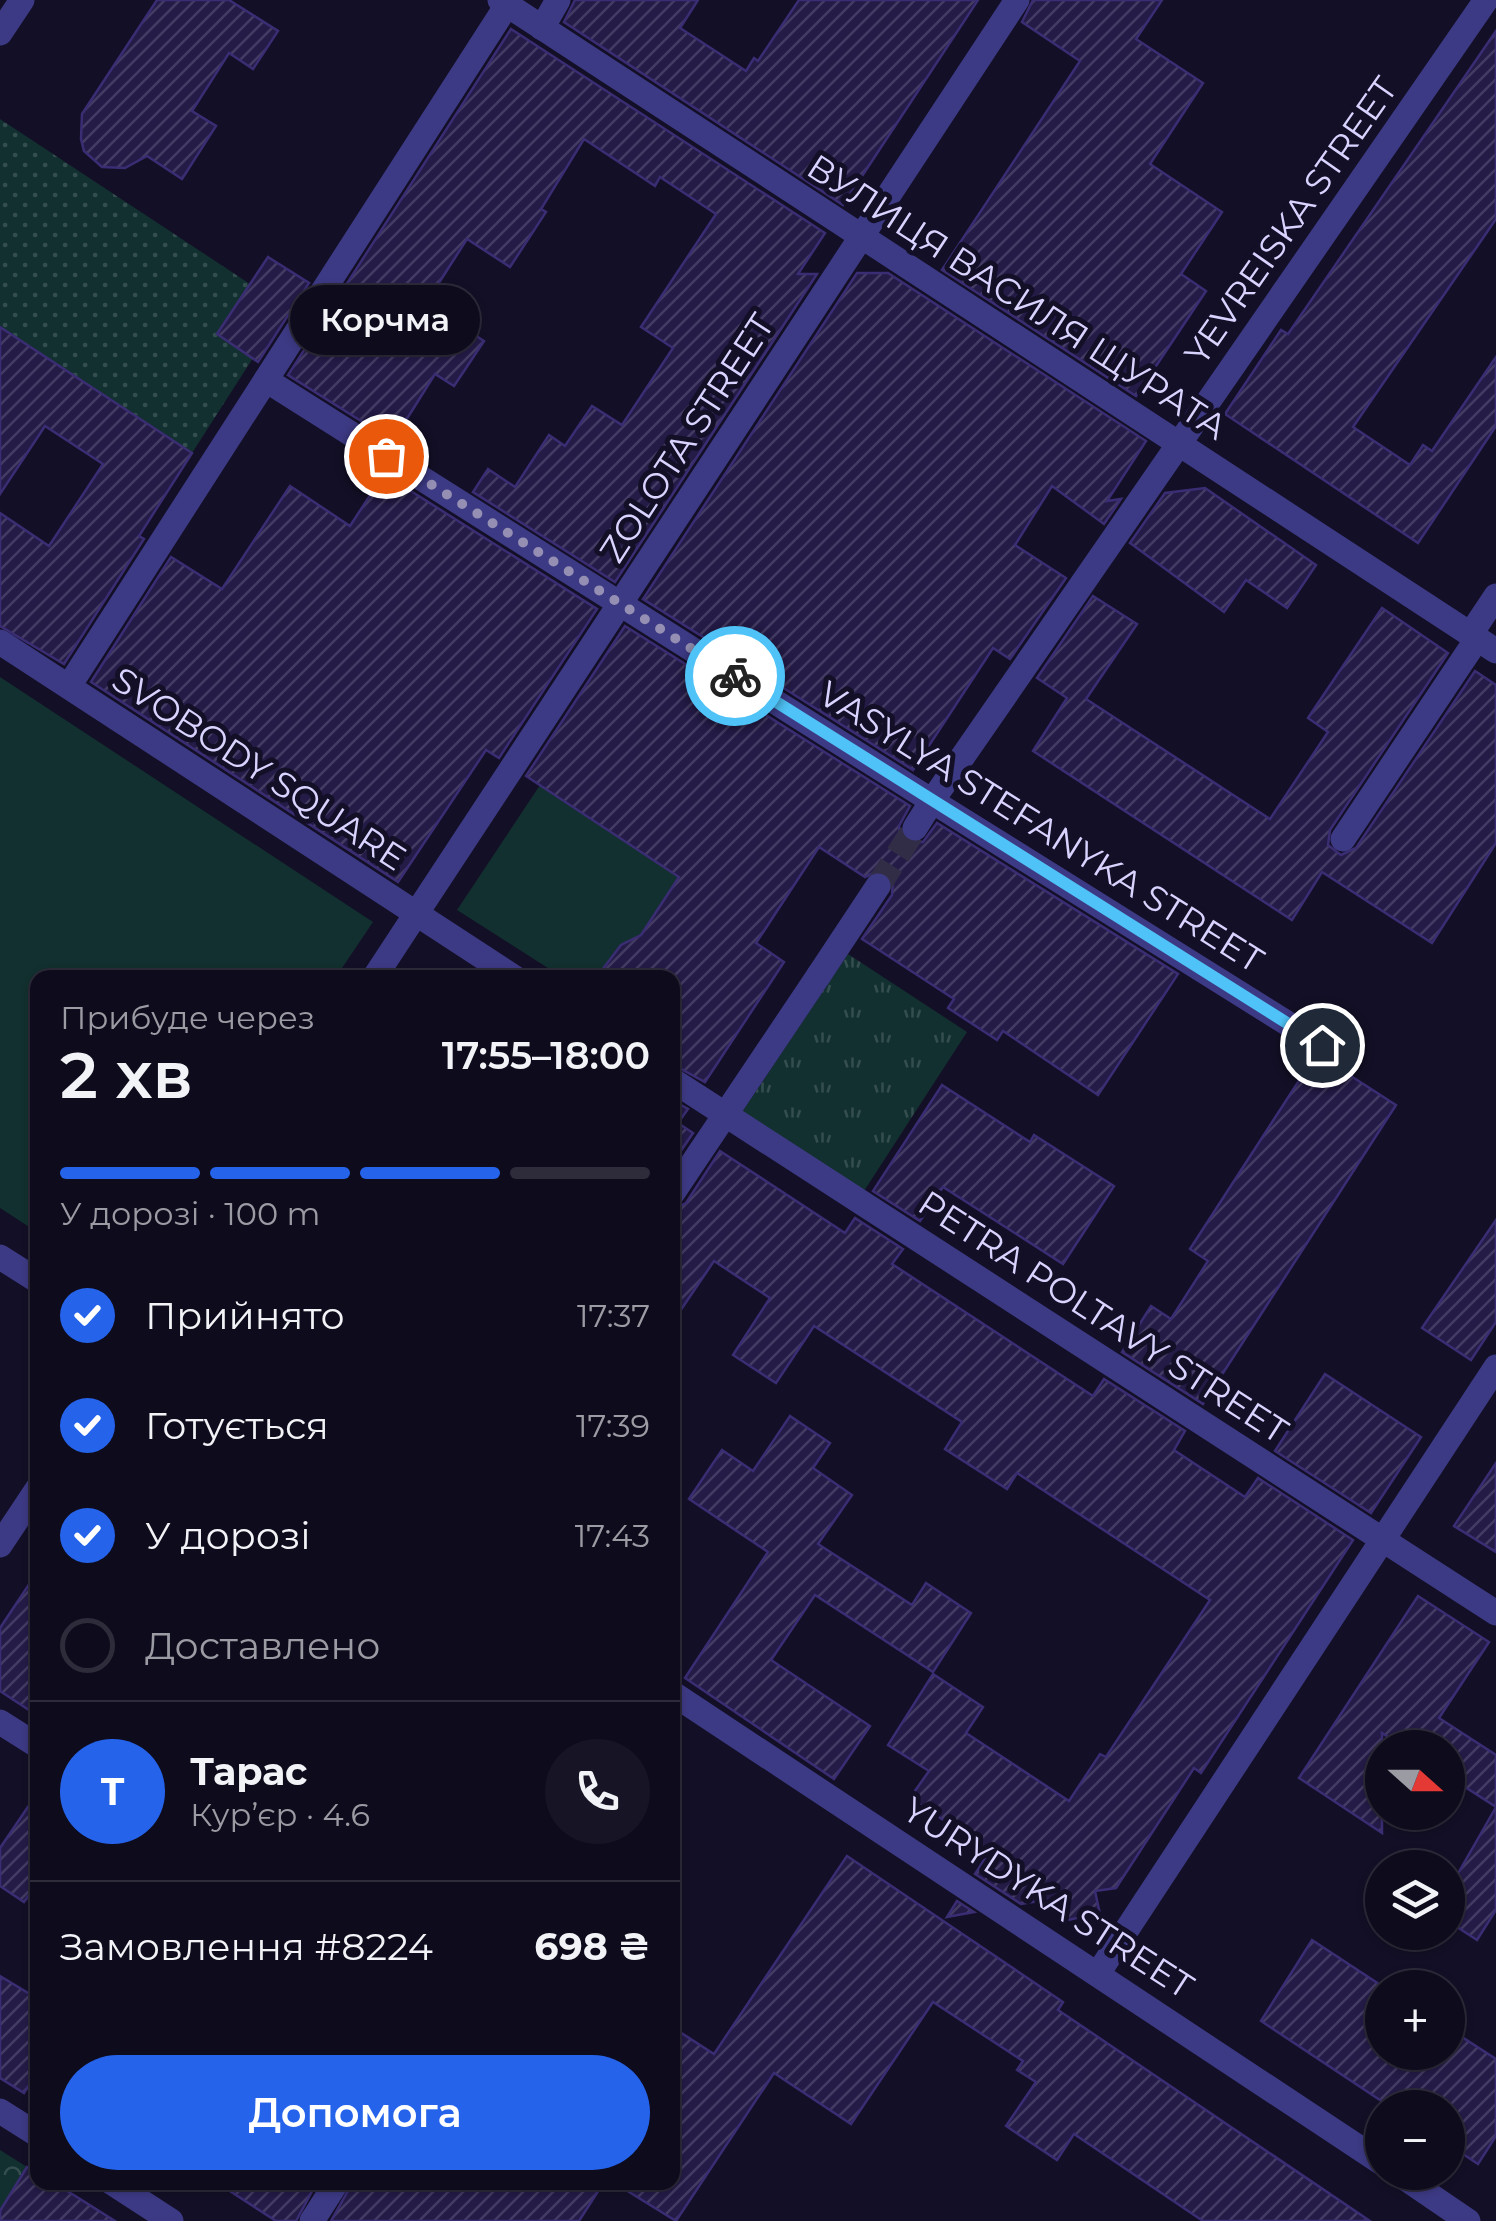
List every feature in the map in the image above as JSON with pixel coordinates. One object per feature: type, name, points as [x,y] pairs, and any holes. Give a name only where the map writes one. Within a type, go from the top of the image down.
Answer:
[{"type":"street","points":[[0,32],[22,0]]},
{"type":"street","points":[[542,28],[558,0]]},
{"type":"street","name":"ZOLOTA STREET","points":[[416,914],[1017,0]]},
{"type":"street","name":"YEVREISKA STREET","points":[[915,828],[1486,0]]},
{"type":"street","points":[[69,686],[504,2]]},
{"type":"street","name":"ВУЛИЦЯ ВАСИЛЯ ЩУРАТА","points":[[504,2],[1481,642]]},
{"type":"street","name":"VASYLYA STEFANYKA STREET","points":[[266,380],[1322,1045]]},
{"type":"street","points":[[1343,840],[1481,642],[1496,596]]},
{"type":"street","name":"SVOBODY SQUARE","points":[[0,642],[416,914],[379,970]]},
{"type":"street","points":[[680,1182],[878,886]]},
{"type":"street","points":[[416,914],[503,970]]},
{"type":"street","name":"PETRA POLTAVY STREET","points":[[680,1085],[1496,1613]]},
{"type":"street","points":[[0,1256],[30,1275]]},
{"type":"street","points":[[1098,1972],[1496,1367]]},
{"type":"street","points":[[0,1545],[30,1500]]},
{"type":"street","name":"YURYDYKA STREET","points":[[680,1698],[1365,2152]]},
{"type":"street","points":[[0,1722],[30,1741]]},
{"type":"street","points":[[0,2111],[30,2130]]},
{"type":"street","points":[[123,2190],[171,2221]]},
{"type":"street","points":[[312,2221],[332,2190]]},
{"type":"street","points":[[1422,2190],[1468,2221]]},
{"type":"green space","points":[[0,119],[250,284],[217,334],[253,358],[192,453],[0,327]]},
{"type":"green space","points":[[0,677],[373,922],[341,970],[30,970],[30,1227],[0,1208]]},
{"type":"green space","points":[[540,785],[679,877],[640,936],[621,945],[615,970],[551,970],[457,910]]},
{"type":"green space","points":[[848,954],[967,1032],[864,1191],[742,1112]]},
{"type":"green space","points":[[0,2150],[27,2167],[0,2211]]},
{"type":"building","points":[[157,0],[229,0],[278,31],[253,69],[229,53],[192,111],[216,126],[182,179],[147,156],[125,168],[102,167],[84,151],[81,139],[82,114]]},
{"type":"building","points":[[575,0],[698,0],[680,28],[746,71],[754,58],[758,61],[799,0],[978,0],[843,205],[564,22]]},
{"type":"building","points":[[1033,0],[1162,0],[1136,39],[1203,83],[1150,164],[1222,212],[1181,274],[1206,291],[1136,396],[942,270],[1080,61],[1022,22]]},
{"type":"building","points":[[511,29],[825,233],[798,274],[817,274],[615,582],[473,492],[488,469],[515,487],[549,435],[565,446],[592,406],[622,425],[673,348],[641,327],[716,214],[660,177],[655,186],[584,139],[541,209],[546,212],[510,267],[467,239],[426,303],[484,341],[454,386],[435,374],[393,441],[288,375]]},
{"type":"building","points":[[1496,31],[1496,219],[1353,427],[1410,465],[1423,445],[1432,451],[1496,357],[1496,426],[1418,543],[1225,414],[1281,330],[1288,334]]},
{"type":"building","points":[[268,257],[309,283],[258,362],[217,334]]},
{"type":"building","points":[[857,273],[888,273],[1146,441],[1107,501],[1121,499],[1104,524],[1052,486],[1015,545],[1066,578],[1010,659],[993,648],[913,770],[643,599]]},
{"type":"building","points":[[0,327],[192,453],[139,536],[144,539],[64,664],[0,626],[0,513],[49,546],[103,464],[45,426],[0,494]]},
{"type":"building","points":[[384,474],[597,609],[499,758],[486,750],[398,882],[91,682],[171,557],[222,589],[290,486],[350,526]]},
{"type":"building","points":[[1205,488],[1316,565],[1287,608],[1246,580],[1224,612],[1130,543],[1165,493]]},
{"type":"building","points":[[1093,596],[1137,624],[1086,699],[1270,819],[1328,732],[1308,718],[1382,608],[1448,653],[1330,830],[1328,845],[1341,855],[1356,848],[1475,671],[1496,685],[1496,843],[1432,943],[1322,872],[1292,920],[1033,751],[1067,698],[1037,678]]},
{"type":"building","points":[[625,626],[910,806],[899,826],[900,835],[907,842],[923,842],[937,823],[1178,974],[1098,1095],[1003,1031],[997,1040],[948,1008],[954,999],[862,939],[892,895],[893,880],[880,870],[865,877],[819,847],[756,943],[784,962],[705,1082],[680,1068],[680,970],[602,970],[621,945],[641,935],[679,877],[526,776]]},
{"type":"building","points":[[1313,1059],[1326,1060],[1396,1105],[1203,1404],[1122,1352],[1151,1306],[1171,1319],[1208,1261],[1190,1249]]},
{"type":"building","points":[[942,1085],[1030,1142],[1034,1135],[1114,1186],[1063,1264],[943,1187],[920,1221],[873,1191]]},
{"type":"building","points":[[680,1104],[688,1109],[680,1120]]},
{"type":"building","points":[[680,1124],[693,1133],[680,1152]]},
{"type":"building","points":[[720,1151],[845,1233],[855,1218],[903,1249],[892,1264],[1093,1396],[1104,1379],[1185,1431],[1174,1450],[1245,1497],[1258,1478],[1353,1540],[1201,1773],[1194,1768],[1116,1888],[1095,1891],[1100,1914],[1062,1921],[1058,1898],[1021,1904],[975,1874],[990,1851],[910,1798],[929,1771],[888,1745],[933,1674],[983,1707],[966,1733],[1069,1801],[1100,1754],[1106,1757],[1210,1600],[1017,1473],[1007,1489],[945,1449],[962,1422],[814,1326],[776,1383],[733,1355],[770,1298],[714,1261],[680,1311],[680,1206],[686,1203]]},
{"type":"building","points":[[1496,1220],[1496,1322],[1471,1360],[1422,1328]]},
{"type":"building","points":[[1325,1374],[1421,1437],[1371,1513],[1275,1451]]},
{"type":"building","points":[[790,1416],[830,1443],[813,1468],[852,1495],[818,1544],[912,1605],[926,1583],[971,1613],[933,1672],[815,1595],[771,1660],[870,1726],[834,1779],[685,1678],[768,1552],[689,1499],[722,1450],[753,1471]]},
{"type":"building","points":[[1496,1463],[1496,1552],[1454,1526]]},
{"type":"building","points":[[30,1583],[30,1711],[0,1691],[0,1628]]},
{"type":"building","points":[[1418,1596],[1489,1642],[1439,1718],[1457,1730],[1365,1730],[1365,1822],[1299,1778]]},
{"type":"building","points":[[1465,1735],[1496,1755],[1496,1807],[1465,1787]]},
{"type":"building","points":[[30,1804],[30,1894],[24,1902],[0,1886],[0,1848]]},
{"type":"building","points":[[1496,1807],[1496,1910],[1477,1940],[1465,1932],[1465,1861]]},
{"type":"building","points":[[847,1856],[1063,2002],[1058,2010],[1370,2221],[1203,2221],[1074,2134],[1057,2160],[1006,2126],[1036,2082],[1017,2070],[1023,2061],[933,2002],[851,2124],[774,2073],[676,2221],[626,2190],[680,2190],[680,2032],[714,2054]]},
{"type":"building","points":[[957,1901],[974,1912],[947,1917]]},
{"type":"building","points":[[1312,1940],[1365,1975],[1365,2070],[1465,2070],[1465,2039],[1496,2059],[1496,2136],[1478,2164],[1465,2155],[1465,2090],[1365,2090],[1261,2021]]},
{"type":"building","points":[[0,1976],[30,1994],[30,2084],[24,2093],[0,2078]]},
{"type":"building","points":[[27,2167],[30,2190],[66,2190],[115,2221],[0,2221],[0,2211]]},
{"type":"building","points":[[228,2190],[313,2190],[296,2221],[276,2221]]},
{"type":"building","points":[[348,2190],[599,2190],[579,2221],[331,2221]]},
{"type":"tunnel","points":[[878,886],[915,828]]},
{"type":"way so far","points":[[386,456],[735,676]]},
{"type":"place","name":"Корчма","points":[[386,456]]},
{"type":"route","points":[[735,676],[1322,1045]]}]
